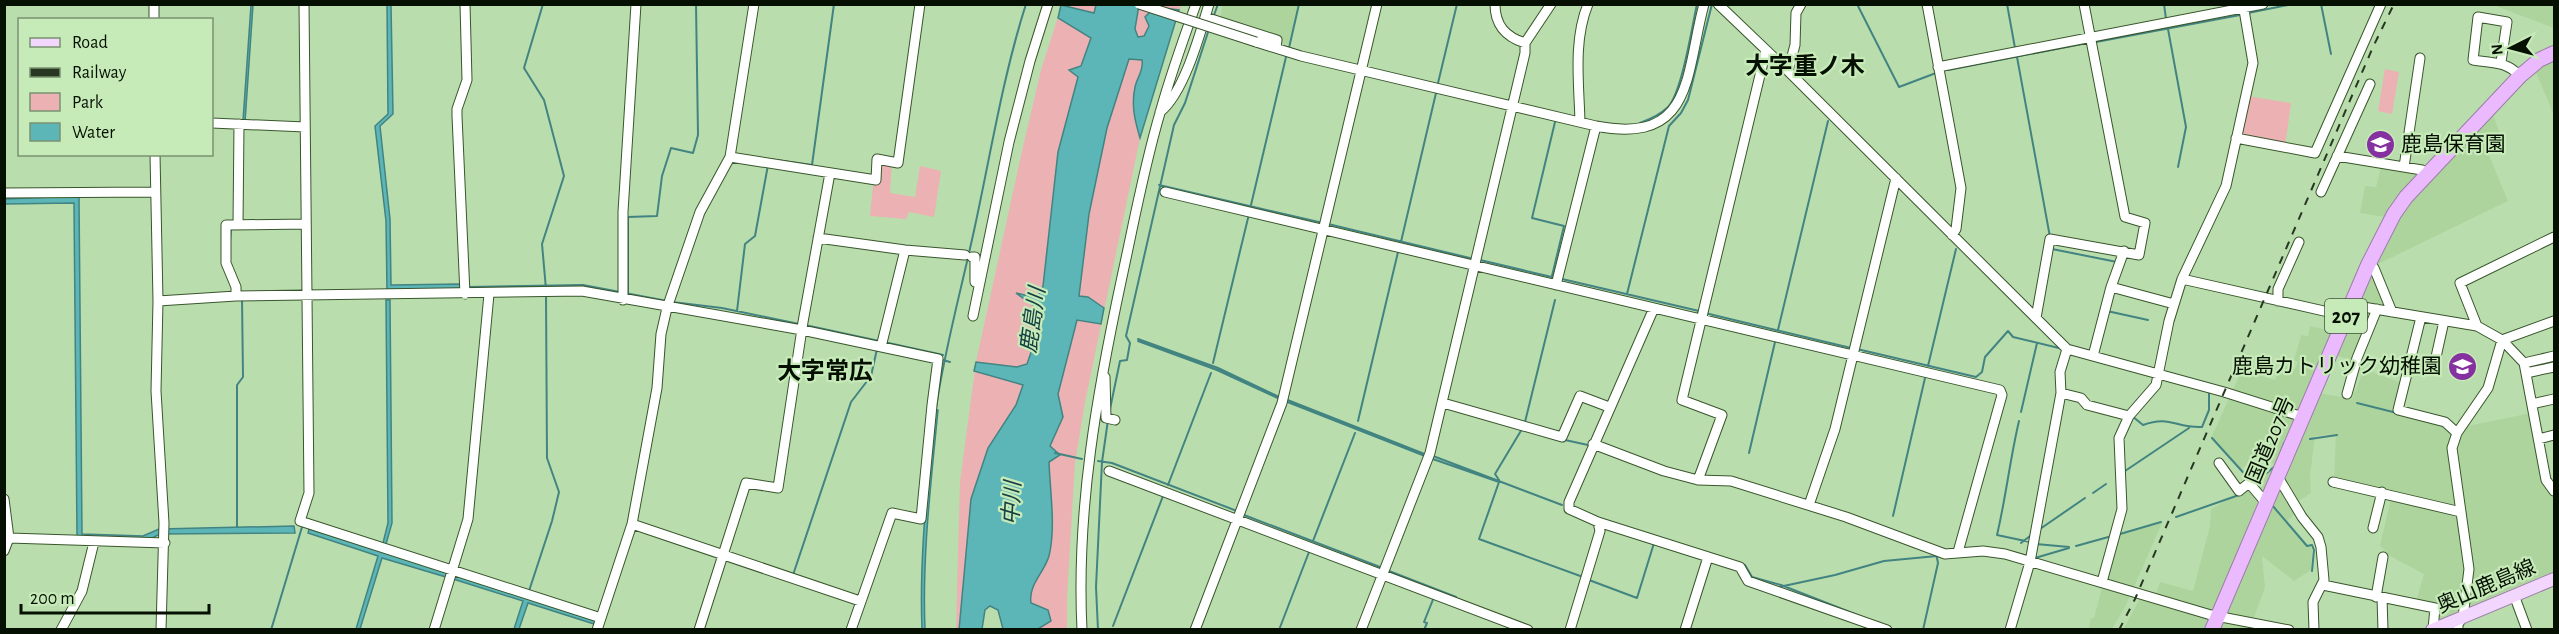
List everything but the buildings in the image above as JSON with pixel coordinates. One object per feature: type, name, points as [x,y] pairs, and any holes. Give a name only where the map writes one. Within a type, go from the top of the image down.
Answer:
[{"type":"highway","name":"国道207号","points":[[2212,630],[2368,266],[2394,214],[2428,174],[2520,76],[2540,60],[2554,53]]},
{"type":"main road","name":"奥山鹿島線","points":[[2433,629],[2554,579]]},
{"type":"street","points":[[304,4],[309,493],[300,521],[601,618]]},
{"type":"street","points":[[465,4],[467,80],[457,109],[465,290]]},
{"type":"street","points":[[623,295],[623,212],[636,4]]},
{"type":"street","points":[[597,630],[632,524],[657,388],[661,334],[668,304],[700,212],[730,156],[754,4]]},
{"type":"street","points":[[730,156],[876,180],[877,159],[898,163],[920,4]]},
{"type":"street","points":[[973,316],[1009,142],[1030,61],[1048,4]]},
{"type":"street","points":[[1139,4],[1276,48],[1618,130],[1649,128],[1673,110],[1687,78],[1704,4]]},
{"type":"street","points":[[1082,630],[1081,584],[1086,480],[1102,372],[1160,112],[1196,4]]},
{"type":"street","points":[[1160,112],[1169,105],[1184,75],[1207,18],[1209,4]]},
{"type":"street","points":[[1195,630],[1283,400],[1377,4]]},
{"type":"street","points":[[1495,4],[1498,24],[1504,33],[1525,43]]},
{"type":"street","points":[[1361,630],[1429,456],[1477,262],[1525,53],[1525,43],[1551,4]]},
{"type":"street","points":[[1580,122],[1578,41],[1588,4]]},
{"type":"street","points":[[1718,4],[2067,349],[2303,417]]},
{"type":"street","points":[[1788,71],[1795,45],[1796,13],[1801,4]]},
{"type":"street","points":[[1927,4],[1961,188],[1956,229],[1952,235]]},
{"type":"street","points":[[2036,318],[2050,239],[2139,255],[2145,223],[2125,216],[2084,4]]},
{"type":"street","points":[[1938,67],[2243,6],[2263,4]]},
{"type":"street","points":[[2236,138],[2315,153],[2381,4]]},
{"type":"street","points":[[2102,582],[2122,509],[2119,438],[2129,416],[2156,385],[2174,304],[2182,279],[2226,186],[2253,63],[2243,6]]},
{"type":"street","points":[[1207,18],[1277,40],[1276,48]]},
{"type":"street","points":[[2501,62],[2507,22],[2478,18],[2473,60],[2508,64],[2520,76]]},
{"type":"street","points":[[1698,480],[1722,415],[1682,400],[1766,50]]},
{"type":"street","points":[[2404,167],[2420,58]]},
{"type":"street","points":[[2321,192],[2370,84]]},
{"type":"street","points":[[213,123],[305,127]]},
{"type":"street","points":[[238,225],[239,124]]},
{"type":"street","points":[[1557,281],[1596,126]]},
{"type":"street","points":[[155,156],[158,301],[156,391],[164,535],[161,630]]},
{"type":"street","points":[[2337,156],[2422,170],[2428,174]]},
{"type":"street","points":[[699,630],[746,483],[778,488],[802,326],[830,173]]},
{"type":"street","points":[[1809,505],[1835,429],[1896,178]]},
{"type":"street","points":[[4,193],[155,192]]},
{"type":"street","points":[[1165,192],[1249,212],[1325,226],[1399,248],[1477,262],[1654,308],[1701,315],[1853,350],[2002,392],[1958,552]]},
{"type":"street","points":[[240,296],[226,263],[226,225],[306,224]]},
{"type":"street","points":[[2477,326],[2460,283],[2554,237]]},
{"type":"street","points":[[818,238],[975,257],[976,296]]},
{"type":"street","points":[[2278,301],[2278,289],[2299,242]]},
{"type":"street","points":[[880,344],[905,250]]},
{"type":"street","points":[[2093,356],[2124,252]]},
{"type":"street","points":[[2368,266],[2374,268],[2392,312]]},
{"type":"street","points":[[2182,279],[2278,301],[2349,311],[2378,309],[2477,326],[2502,340],[2525,368],[2546,480],[2554,491]]},
{"type":"street","points":[[2112,287],[2174,304]]},
{"type":"street","points":[[158,301],[240,296],[465,290],[489,294],[582,291],[623,295],[802,326],[938,359],[921,519],[892,513],[851,630]]},
{"type":"street","points":[[434,630],[468,519],[489,294]]},
{"type":"street","points":[[1654,308],[1593,444],[1569,502],[1569,509],[1598,522],[1740,567],[1748,581],[1887,630]]},
{"type":"street","points":[[2347,394],[2357,358],[2378,309]]},
{"type":"street","points":[[2421,317],[2398,410],[2445,422],[2457,433]]},
{"type":"street","points":[[2434,366],[2444,321]]},
{"type":"street","points":[[2502,340],[2554,321]]},
{"type":"street","points":[[2458,630],[2458,624],[2463,617],[2469,569],[2452,448],[2457,433],[2488,388],[2502,340]]},
{"type":"street","points":[[2010,630],[2030,562],[2061,393],[2060,372],[2067,349]]},
{"type":"street","points":[[2525,368],[2554,356]]},
{"type":"street","points":[[2525,368],[2554,368]]},
{"type":"street","points":[[1102,372],[1106,379],[1111,419]]},
{"type":"street","points":[[2061,393],[2081,398],[2087,405],[2129,416]]},
{"type":"street","points":[[1443,403],[1562,437],[1580,396],[1609,407]]},
{"type":"street","points":[[2532,404],[2554,399]]},
{"type":"street","points":[[2539,439],[2554,435]]},
{"type":"street","points":[[1593,444],[1664,471],[1698,480],[1731,482],[1846,516],[1945,554],[1983,551],[2217,615],[2289,630]]},
{"type":"street","points":[[2219,463],[2239,491],[2249,483],[2266,503]]},
{"type":"street","points":[[1109,471],[1383,574],[1504,625],[1528,630]]},
{"type":"street","points":[[2276,479],[2281,482],[2302,518],[2318,537],[2321,547],[2323,585],[2313,602],[2314,630]]},
{"type":"street","points":[[2333,482],[2461,512]]},
{"type":"street","points":[[2373,528],[2382,492]]},
{"type":"street","points":[[4,551],[9,538],[5,501]]},
{"type":"street","points":[[1570,630],[1600,531],[1598,522]]},
{"type":"street","points":[[632,524],[860,601]]},
{"type":"street","points":[[9,538],[94,542],[164,535]]},
{"type":"street","points":[[60,630],[82,591],[94,542]]},
{"type":"street","points":[[1685,630],[1708,557]]},
{"type":"street","points":[[2383,557],[2379,597],[2383,630]]},
{"type":"street","points":[[2323,585],[2435,608],[2433,629]]},
{"type":"street","points":[[2514,595],[2528,630]]},
{"type":"shaded area","points":[[1223,5],[1299,5],[1289,45],[1218,24]]},
{"type":"shaded area","points":[[2493,5],[2554,5],[2554,28]]},
{"type":"shaded area","points":[[2554,60],[2554,115],[2535,70]]},
{"type":"shaded area","points":[[2492,113],[2505,146],[2488,153],[2508,201],[2376,265],[2393,309],[2374,308],[2352,360],[2334,355],[2398,213]]},
{"type":"shaded area","points":[[2382,163],[2421,172],[2394,200],[2385,217],[2360,213],[2365,186],[2376,187]]},
{"type":"shaded area","points":[[2310,326],[2335,332],[2206,629],[2123,630],[2144,591],[2156,594],[2160,582],[2193,591],[2210,526],[2211,509],[2240,493],[2275,466],[2263,452],[2240,470],[2211,438],[2242,370],[2275,380],[2281,365],[2295,369],[2298,362],[2294,360],[2301,335],[2308,336]]},
{"type":"shaded area","points":[[2364,369],[2402,383],[2396,412],[2444,423],[2458,435],[2463,427],[2531,413],[2554,493],[2554,571],[2435,621],[2437,606],[2416,602],[2424,574],[2388,555],[2380,545],[2392,494],[2334,480],[2336,434],[2315,436],[2310,476],[2311,493],[2297,502],[2300,509],[2287,521],[2312,549],[2311,570],[2294,581],[2262,556],[2265,587],[2252,623],[2256,625],[2255,629],[2218,630],[2319,393],[2352,399]]},
{"type":"shaded area","points":[[2162,523],[2126,605],[2112,629],[2088,630],[2091,618],[2094,618],[2116,535]]},
{"type":"green space","points":[[1062,5],[1105,5],[1047,301],[962,629],[956,630],[960,482],[976,362],[1041,70]]},
{"type":"green space","points":[[1124,5],[1181,5],[1140,138],[1085,402],[1075,463],[1067,629],[1019,630],[1038,464]]},
{"type":"green space","points":[[2385,69],[2399,72],[2392,114],[2378,111]]},
{"type":"green space","points":[[2247,96],[2291,103],[2285,146],[2239,137]]},
{"type":"green space","points":[[876,157],[892,160],[890,193],[915,197],[920,166],[941,171],[934,217],[909,212],[906,219],[870,216]]},
{"type":"water","points":[[251,5],[253,5],[245,122],[243,121]]},
{"type":"water","points":[[387,5],[391,5],[393,114],[380,126],[390,219],[391,285],[460,284],[461,289],[387,291],[386,221],[375,126],[388,114]]},
{"type":"water","name":"中川","points":[[1061,5],[1094,13],[1096,5],[1139,5],[1135,29],[1138,37],[1144,36],[1149,26],[1145,17],[1155,7],[1179,10],[1140,138],[1133,101],[1142,60],[1129,59],[1107,128],[1089,214],[1079,296],[1088,297],[1104,308],[1101,324],[1077,320],[1058,394],[1063,417],[1050,446],[1060,455],[1049,462],[1051,545],[1047,562],[1034,585],[1031,597],[1031,603],[1048,610],[1051,621],[1038,629],[1003,629],[998,610],[990,606],[985,610],[982,629],[959,630],[971,499],[988,448],[1016,405],[1023,385],[974,371],[976,362],[1017,367],[1027,364],[1036,338],[1038,309],[1016,293],[1037,298],[1043,286],[1058,152],[1078,77],[1069,70],[1081,66],[1091,38],[1058,18]]},
{"type":"water","points":[[79,196],[82,534],[143,536],[159,529],[294,526],[295,533],[160,534],[148,540],[77,536],[74,203],[5,204],[4,199]]},
{"type":"water","points":[[386,300],[390,300],[392,523],[386,544],[448,572],[446,577],[382,558],[360,629],[356,629],[378,556],[308,533],[309,529],[381,551],[388,523]]},
{"type":"water","points":[[934,409],[938,410],[926,547],[925,629],[922,630],[923,547]]},
{"type":"water","points":[[455,575],[595,620],[594,624],[528,603],[519,629],[514,629],[523,601],[453,579]]},
{"type":"waterway","points":[[543,4],[524,68],[544,100],[564,176],[542,244],[546,289]]},
{"type":"waterway","points":[[628,293],[628,217],[657,216],[662,176],[671,148],[693,153],[698,135],[696,4]]},
{"type":"waterway","points":[[769,159],[812,165],[834,4]]},
{"type":"waterway","points":[[936,408],[1004,86],[1026,4]]},
{"type":"waterway","points":[[1213,18],[1218,4]]},
{"type":"waterway","points":[[1289,48],[1299,4]]},
{"type":"waterway","points":[[1438,83],[1457,4]]},
{"type":"waterway","points":[[1640,123],[1662,112],[1673,99],[1682,74],[1697,4]]},
{"type":"waterway","points":[[1627,294],[1669,126],[1681,113],[1688,100],[1712,4]]},
{"type":"waterway","points":[[1857,4],[1899,87],[1936,73]]},
{"type":"waterway","points":[[2007,4],[2015,48]]},
{"type":"waterway","points":[[2164,4],[2166,19]]},
{"type":"waterway","points":[[2248,13],[2293,4]]},
{"type":"waterway","points":[[2321,4],[2331,54]]},
{"type":"waterway","points":[[2096,42],[2240,15]]},
{"type":"waterway","points":[[1110,409],[1120,361],[1127,360],[1130,343],[1126,336],[1174,125],[1185,103],[1209,29]]},
{"type":"waterway","points":[[2168,29],[2186,127],[2178,167]]},
{"type":"waterway","points":[[1948,70],[2087,43]]},
{"type":"waterway","points":[[1251,205],[1286,57]]},
{"type":"waterway","points":[[2017,57],[2050,237]]},
{"type":"waterway","points":[[1400,246],[1436,93]]},
{"type":"waterway","points":[[1778,330],[1828,121]]},
{"type":"waterway","points":[[1552,276],[1564,226],[1532,218],[1555,122]]},
{"type":"waterway","points":[[737,311],[745,244],[755,236],[768,165]]},
{"type":"waterway","points":[[1159,185],[1323,223]]},
{"type":"waterway","points":[[1213,363],[1249,214]]},
{"type":"waterway","points":[[1328,224],[1474,259]]},
{"type":"waterway","points":[[230,241],[231,229]]},
{"type":"waterway","points":[[1928,366],[1956,249]]},
{"type":"waterway","points":[[2052,249],[2117,262]]},
{"type":"waterway","points":[[1358,421],[1398,252]]},
{"type":"waterway","points":[[1480,260],[1556,278]]},
{"type":"waterway","points":[[1562,279],[1699,311]]},
{"type":"waterway","points":[[467,287],[583,285],[620,292]]},
{"type":"waterway","points":[[625,293],[667,301]]},
{"type":"waterway","points":[[529,591],[559,492],[547,458],[546,295]]},
{"type":"waterway","points":[[237,527],[237,385],[243,377],[242,298]]},
{"type":"waterway","points":[[1525,422],[1555,300]]},
{"type":"waterway","points":[[672,302],[722,308],[799,324]]},
{"type":"waterway","points":[[2107,311],[2148,320]]},
{"type":"waterway","points":[[1705,313],[1851,348]]},
{"type":"waterway","points":[[805,325],[879,341]]},
{"type":"waterway","points":[[1857,349],[1976,377],[1982,372],[1985,357],[2008,331],[2013,337],[2063,349]]},
{"type":"waterway","points":[[1138,339],[1218,368],[1279,397]]},
{"type":"waterway","points":[[1138,341],[1217,370],[1280,399]]},
{"type":"waterway","points":[[884,342],[943,355]]},
{"type":"waterway","points":[[1749,453],[1775,342]]},
{"type":"waterway","points":[[2021,412],[2037,343]]},
{"type":"waterway","points":[[793,575],[851,402],[871,376],[877,349]]},
{"type":"waterway","points":[[943,360],[950,362]]},
{"type":"waterway","points":[[1168,485],[1211,373]]},
{"type":"waterway","points":[[1893,516],[1925,378]]},
{"type":"waterway","points":[[2132,416],[2143,425],[2160,421],[2202,427],[2209,410],[2209,391]]},
{"type":"waterway","points":[[1285,399],[1427,455]]},
{"type":"waterway","points":[[1285,401],[1425,456]]},
{"type":"waterway","points":[[2357,403],[2397,413]]},
{"type":"waterway","points":[[1098,630],[1096,587],[1102,462],[1108,420]]},
{"type":"waterway","points":[[2019,421],[1997,535],[2030,542]]},
{"type":"waterway","points":[[2125,471],[2189,428]]},
{"type":"waterway","points":[[1499,480],[1495,474],[1522,429]]},
{"type":"waterway","points":[[1313,541],[1355,433]]},
{"type":"waterway","points":[[2310,439],[2337,435]]},
{"type":"waterway","points":[[2212,438],[2250,480]]},
{"type":"waterway","points":[[1565,440],[1588,445]]},
{"type":"waterway","points":[[2280,454],[2284,443]]},
{"type":"waterway","points":[[1055,453],[1082,459]]},
{"type":"waterway","points":[[1433,456],[1562,505]]},
{"type":"waterway","points":[[1430,458],[1499,482],[1479,539],[1583,577]]},
{"type":"waterway","points":[[1098,461],[1112,463],[1237,511]]},
{"type":"waterway","points":[[2253,484],[2274,467]]},
{"type":"waterway","points":[[2093,493],[2106,484]]},
{"type":"waterway","points":[[2176,517],[2239,495]]},
{"type":"waterway","points":[[1113,626],[1163,496]]},
{"type":"waterway","points":[[2040,529],[2085,498]]},
{"type":"waterway","points":[[2272,505],[2307,546],[2312,545],[2314,550],[2312,571]]},
{"type":"waterway","points":[[1244,515],[1380,567]]},
{"type":"waterway","points":[[2120,534],[2161,522]]},
{"type":"waterway","points":[[271,630],[302,527]]},
{"type":"waterway","points":[[2021,543],[2030,536]]},
{"type":"waterway","points":[[2076,546],[2112,536]]},
{"type":"waterway","points":[[1589,580],[1637,598],[1654,543]]},
{"type":"waterway","points":[[2036,544],[2069,547]]},
{"type":"waterway","points":[[2035,558],[2069,548]]},
{"type":"waterway","points":[[1279,630],[1309,552]]},
{"type":"waterway","points":[[1923,630],[1938,563],[1936,553]]},
{"type":"waterway","points":[[1779,587],[1835,575],[1884,561],[1937,556]]},
{"type":"waterway","points":[[1741,564],[1745,565],[1752,577],[1781,585],[1865,618]]},
{"type":"waterway","points":[[1389,571],[1456,597]]},
{"type":"waterway","points":[[1424,630],[1427,623],[1424,622],[1434,597]]},
{"type":"railway","points":[[2119,630],[2135,599],[2373,47],[2394,4]]},
{"type":"place","name":"鹿島保育園","points":[[2380,144]]},
{"type":"place","name":"鹿島カトリック幼稚園","points":[[2463,366]]},
{"type":"district","name":"大字重ノ木","points":[[1805,66]]},
{"type":"district","name":"大字常広","points":[[825,371]]},
{"type":"water label","name":"鹿島川","points":[[1032,320]]}]
